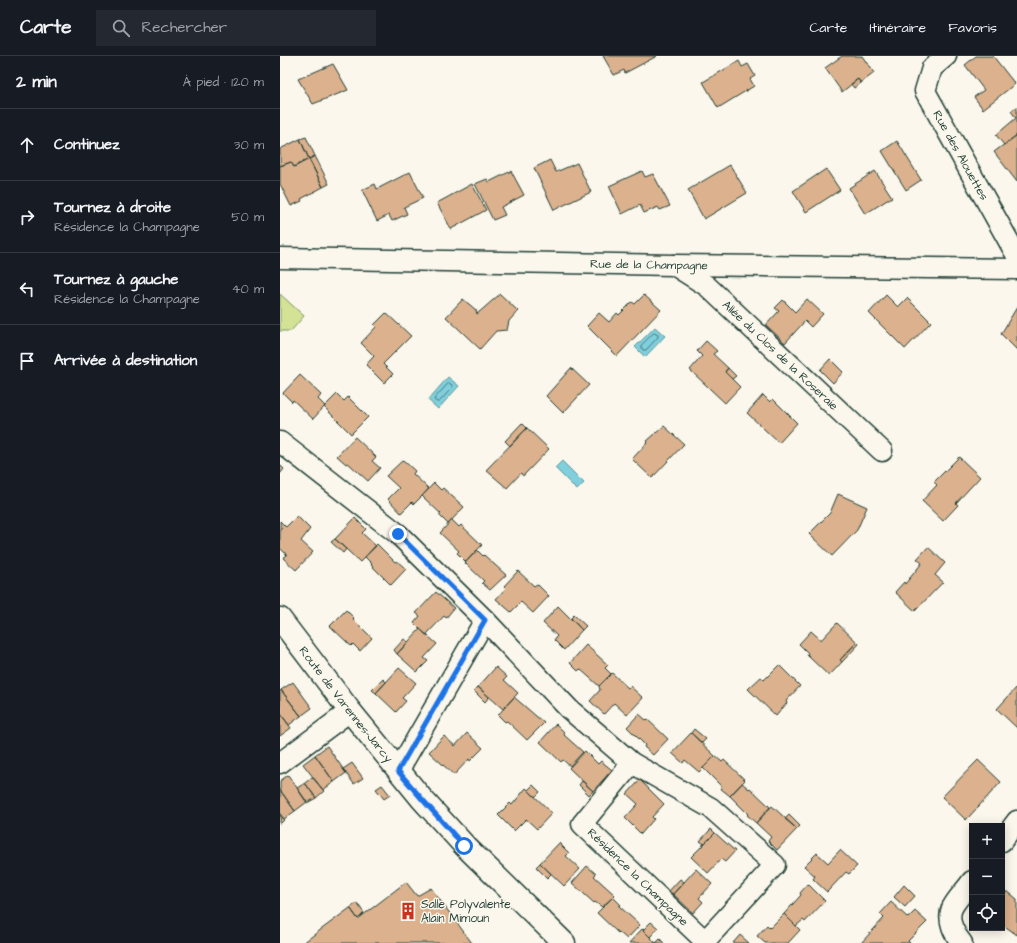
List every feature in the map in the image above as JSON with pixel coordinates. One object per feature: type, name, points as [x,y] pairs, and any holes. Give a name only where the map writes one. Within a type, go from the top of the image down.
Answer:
[{"type":"street","name":"Rue des Alouettes","points":[[946,56],[932,68],[925,91],[1017,256]]},
{"type":"street","name":"Rue de la Champagne","points":[[280,258],[1017,269]]},
{"type":"street","name":"Allée du Clos de la Roseraie","points":[[674,265],[708,286],[882,451]]},
{"type":"street","name":"Résidence la Champagne","points":[[280,442],[398,534],[485,620],[569,709],[632,763],[711,808],[775,865],[705,940],[582,824],[632,763]]},
{"type":"street","name":"Route de Varennes-Jarcy","points":[[280,619],[350,711],[422,799],[464,846],[564,943]]},
{"type":"street","points":[[398,771],[485,620]]},
{"type":"street","points":[[280,763],[350,711]]},
{"type":"street","points":[[1005,837],[1017,821]]},
{"type":"street","points":[[962,943],[955,935],[951,922],[952,908],[969,885]]},
{"type":"green space","points":[[280,294],[304,316],[291,331],[280,331]]},
{"type":"water","points":[[655,327],[665,336],[645,357],[635,347]]},
{"type":"water","points":[[448,377],[459,386],[438,409],[428,400]]},
{"type":"water","points":[[562,461],[584,483],[577,490],[555,468]]},
{"type":"building","points":[[603,56],[657,56],[625,73],[624,70],[614,75]]},
{"type":"building","points":[[842,56],[862,56],[874,73],[861,83],[858,79],[842,92],[825,68]]},
{"type":"building","points":[[976,56],[993,56],[1015,84],[983,109],[974,97],[984,90],[965,65]]},
{"type":"building","points":[[739,61],[742,67],[748,64],[755,76],[750,79],[754,86],[718,108],[703,82]]},
{"type":"building","points":[[333,64],[348,90],[313,104],[298,79]]},
{"type":"building","points":[[858,79],[861,83],[854,88],[851,84]]},
{"type":"building","points":[[1017,107],[1017,135],[1004,145],[996,135],[1016,118],[1011,111]]},
{"type":"building","points":[[1017,135],[1017,182],[994,152]]},
{"type":"building","points":[[306,137],[315,156],[309,159],[300,139]]},
{"type":"building","points":[[300,139],[309,159],[294,167],[291,162],[280,166],[280,149]]},
{"type":"building","points":[[897,141],[921,180],[906,190],[882,151]]},
{"type":"building","points":[[315,156],[329,184],[323,187],[309,159]]},
{"type":"building","points":[[309,159],[323,187],[301,199],[302,201],[291,206],[280,184],[280,166],[291,162],[294,167]]},
{"type":"building","points":[[550,160],[556,172],[577,163],[591,192],[554,210],[534,168]]},
{"type":"building","points":[[730,165],[747,193],[704,219],[688,190]]},
{"type":"building","points":[[826,169],[840,190],[806,212],[793,191]]},
{"type":"building","points":[[511,171],[524,195],[501,207],[505,215],[493,220],[475,184],[487,179],[489,182]]},
{"type":"building","points":[[642,171],[645,177],[653,174],[670,206],[660,210],[658,207],[644,213],[640,205],[622,214],[609,186]]},
{"type":"building","points":[[875,171],[892,197],[865,214],[849,188]]},
{"type":"building","points":[[410,172],[423,198],[404,207],[407,214],[392,221],[389,215],[377,221],[362,190],[375,184],[377,189]]},
{"type":"building","points":[[472,184],[486,210],[451,229],[437,203]]},
{"type":"building","points":[[500,294],[518,311],[509,321],[507,330],[496,331],[480,349],[446,317],[463,299],[476,310],[477,314]]},
{"type":"building","points":[[644,295],[661,310],[617,356],[587,326],[599,313],[609,322],[617,313],[619,315],[632,302],[635,304]]},
{"type":"building","points":[[886,295],[898,307],[907,298],[931,322],[905,349],[869,313]]},
{"type":"building","points":[[807,299],[823,314],[811,327],[805,321],[785,343],[766,325],[779,311],[775,308],[783,300],[795,312]]},
{"type":"building","points":[[1017,307],[1017,350],[1001,334]]},
{"type":"building","points":[[386,313],[411,336],[383,364],[393,374],[384,383],[366,365],[374,356],[361,343],[376,327],[374,325]]},
{"type":"building","points":[[706,341],[717,351],[713,354],[728,368],[725,372],[740,387],[725,403],[690,370],[702,356],[697,351]]},
{"type":"building","points":[[830,359],[843,372],[833,383],[820,370]]},
{"type":"building","points":[[571,368],[589,385],[563,413],[546,396]]},
{"type":"building","points":[[728,368],[736,376],[732,379],[725,372]]},
{"type":"building","points":[[300,375],[321,395],[318,399],[325,406],[313,419],[293,400],[292,402],[283,393]]},
{"type":"building","points":[[337,394],[344,401],[348,397],[368,417],[351,434],[324,407]]},
{"type":"building","points":[[763,395],[770,402],[773,399],[797,423],[779,443],[747,413]]},
{"type":"building","points":[[522,423],[527,428],[510,446],[505,441]]},
{"type":"building","points":[[664,426],[684,444],[652,478],[632,459],[647,443],[646,442]]},
{"type":"building","points":[[527,428],[549,449],[523,476],[521,473],[507,488],[486,470]]},
{"type":"building","points":[[355,437],[376,457],[372,461],[380,468],[368,481],[348,463],[346,464],[337,456]]},
{"type":"building","points":[[959,457],[980,477],[956,503],[958,505],[943,521],[922,501],[937,485],[934,482]]},
{"type":"building","points":[[403,460],[415,471],[413,474],[429,489],[414,504],[412,502],[401,513],[388,499],[399,488],[386,476]]},
{"type":"building","points":[[280,465],[284,469],[280,474]]},
{"type":"building","points":[[434,483],[441,490],[443,488],[464,507],[448,524],[439,515],[441,514],[422,496]]},
{"type":"building","points":[[838,494],[867,507],[857,530],[832,556],[809,534],[830,513]]},
{"type":"building","points":[[297,516],[310,529],[301,541],[313,552],[296,570],[283,558],[287,555],[280,548],[280,529],[284,525],[286,527]]},
{"type":"building","points":[[355,518],[366,529],[362,533],[376,546],[360,562],[335,539]]},
{"type":"building","points":[[452,520],[459,527],[461,525],[482,545],[466,562],[457,553],[459,551],[440,533]]},
{"type":"building","points":[[280,521],[284,525],[280,529]]},
{"type":"building","points":[[335,539],[346,549],[343,553],[331,542]]},
{"type":"building","points":[[377,544],[395,562],[397,561],[406,569],[391,585],[365,557]]},
{"type":"building","points":[[928,547],[945,563],[935,575],[943,582],[915,611],[895,592],[904,582],[905,584],[922,563],[917,559]]},
{"type":"building","points":[[477,550],[506,575],[490,590],[482,583],[484,581],[465,563]]},
{"type":"building","points":[[518,571],[534,586],[537,584],[549,596],[533,613],[521,602],[511,612],[496,599],[506,588],[504,586]]},
{"type":"building","points":[[436,592],[454,608],[446,618],[444,616],[426,635],[414,623],[420,616],[416,613]]},
{"type":"building","points":[[558,606],[582,630],[564,650],[554,640],[557,636],[543,623]]},
{"type":"building","points":[[346,610],[372,638],[360,651],[353,644],[351,646],[330,626]]},
{"type":"building","points":[[574,615],[586,626],[582,630],[571,618]]},
{"type":"building","points":[[837,623],[857,642],[840,660],[842,662],[829,676],[807,655],[808,653],[799,644],[811,631],[821,640]]},
{"type":"building","points":[[420,629],[437,644],[424,658],[428,661],[417,672],[397,654]]},
{"type":"building","points":[[404,639],[408,642],[397,654],[394,650]]},
{"type":"building","points":[[857,642],[859,644],[842,662],[840,660]]},
{"type":"building","points":[[586,645],[608,665],[605,668],[611,674],[599,686],[580,669],[578,671],[570,663]]},
{"type":"building","points":[[779,665],[800,686],[786,701],[787,703],[776,716],[748,689],[761,677],[764,680]]},
{"type":"building","points":[[496,667],[507,677],[504,680],[518,693],[503,709],[478,687]]},
{"type":"building","points":[[399,668],[416,683],[402,698],[406,701],[396,712],[376,693]]},
{"type":"building","points":[[612,673],[628,688],[630,686],[643,698],[627,715],[614,703],[604,714],[590,701],[600,690],[599,686]]},
{"type":"building","points":[[383,679],[386,682],[376,693],[372,690]]},
{"type":"building","points":[[293,682],[312,708],[301,716],[281,690]]},
{"type":"building","points":[[478,687],[489,697],[485,702],[474,691]]},
{"type":"building","points":[[1017,687],[1017,728],[997,709]]},
{"type":"building","points":[[281,690],[301,716],[289,725],[280,713]]},
{"type":"building","points":[[514,697],[544,723],[527,740],[507,721],[505,722],[498,715]]},
{"type":"building","points":[[280,713],[291,728],[280,736]]},
{"type":"building","points":[[639,714],[646,720],[647,719],[668,739],[653,755],[627,727]]},
{"type":"building","points":[[556,724],[565,733],[564,735],[583,752],[570,766],[563,760],[561,762],[540,742]]},
{"type":"building","points":[[694,729],[706,739],[702,743],[691,733]]},
{"type":"building","points":[[467,733],[483,748],[470,761],[469,759],[454,775],[429,752],[444,736],[455,746]]},
{"type":"building","points":[[691,733],[715,756],[699,772],[685,760],[683,763],[672,753]]},
{"type":"building","points":[[327,746],[346,773],[334,782],[315,755]]},
{"type":"building","points":[[585,751],[598,764],[601,761],[612,770],[593,791],[569,768]]},
{"type":"building","points":[[315,755],[334,782],[323,790],[303,764]]},
{"type":"building","points":[[715,756],[722,762],[724,760],[745,780],[730,796],[720,788],[722,787],[703,768]]},
{"type":"building","points":[[978,760],[1001,782],[966,820],[942,797]]},
{"type":"building","points":[[352,763],[363,778],[354,784],[343,769]]},
{"type":"building","points":[[288,775],[307,802],[295,811],[280,790],[280,781]]},
{"type":"building","points":[[312,777],[324,791],[316,798],[305,783]]},
{"type":"building","points":[[640,780],[664,804],[652,817],[654,819],[641,834],[625,818],[638,804],[627,794]]},
{"type":"building","points":[[582,781],[593,791],[589,795],[579,785]]},
{"type":"building","points":[[305,783],[316,798],[307,803],[297,788]]},
{"type":"building","points":[[742,783],[749,789],[750,788],[770,807],[756,823],[730,796]]},
{"type":"building","points":[[382,785],[390,795],[384,799],[376,789]]},
{"type":"building","points":[[533,785],[540,792],[535,797],[528,790]]},
{"type":"building","points":[[526,788],[552,813],[537,829],[526,819],[514,831],[498,815],[510,803],[512,805]]},
{"type":"building","points":[[280,790],[295,811],[284,819],[280,814]]},
{"type":"building","points":[[772,806],[797,829],[777,850],[768,841],[771,837],[756,823]]},
{"type":"building","points":[[280,814],[284,820],[280,824]]},
{"type":"building","points":[[789,815],[800,826],[797,829],[785,819]]},
{"type":"building","points":[[711,829],[715,833],[704,844],[700,841]]},
{"type":"building","points":[[715,833],[735,851],[725,862],[721,859],[708,873],[691,857]]},
{"type":"building","points":[[559,843],[569,853],[566,856],[580,869],[564,886],[540,863]]},
{"type":"building","points":[[840,850],[857,866],[849,874],[846,872],[827,892],[813,879],[815,876],[804,866],[817,853],[828,863]]},
{"type":"building","points":[[540,863],[551,874],[547,878],[536,867]]},
{"type":"building","points":[[587,866],[596,874],[594,876],[615,895],[602,907],[595,902],[594,903],[572,883]]},
{"type":"building","points":[[696,869],[712,884],[699,898],[703,902],[693,913],[673,894]]},
{"type":"building","points":[[680,879],[684,882],[673,894],[669,891]]},
{"type":"building","name":"Salle Polyvalente Alain Mimoun","points":[[406,882],[417,896],[431,888],[472,943],[303,943],[350,908],[358,919]]},
{"type":"building","points":[[808,884],[825,901],[805,922],[803,920],[796,926],[784,914],[801,895],[800,893]]},
{"type":"building","points":[[904,885],[915,896],[905,907],[894,897]]},
{"type":"building","points":[[1007,891],[1017,899],[1017,935],[1005,926],[1005,894]]},
{"type":"building","points":[[613,897],[621,905],[619,906],[640,925],[627,939],[619,932],[618,933],[597,913]]},
{"type":"building","points":[[891,902],[908,918],[915,911],[927,922],[908,941],[910,943],[861,943],[884,918],[880,914]]},
{"type":"building","points":[[357,903],[364,913],[358,919],[350,908]]},
{"type":"building","points":[[784,914],[800,930],[788,943],[765,943],[757,936],[767,925],[770,928]]},
{"type":"building","points":[[651,922],[658,928],[650,937],[643,930]]},
{"type":"building","points":[[642,929],[656,943],[629,943]]},
{"type":"building","points":[[740,935],[749,943],[733,943]]},
{"type":"building","points":[[660,939],[664,943],[656,943]]},
{"type":"place","name":"Salle Polyvalente Alain Mimoun","points":[[408,911]]},
{"type":"route","points":[[398,534],[485,620],[398,771],[464,846]]}]
